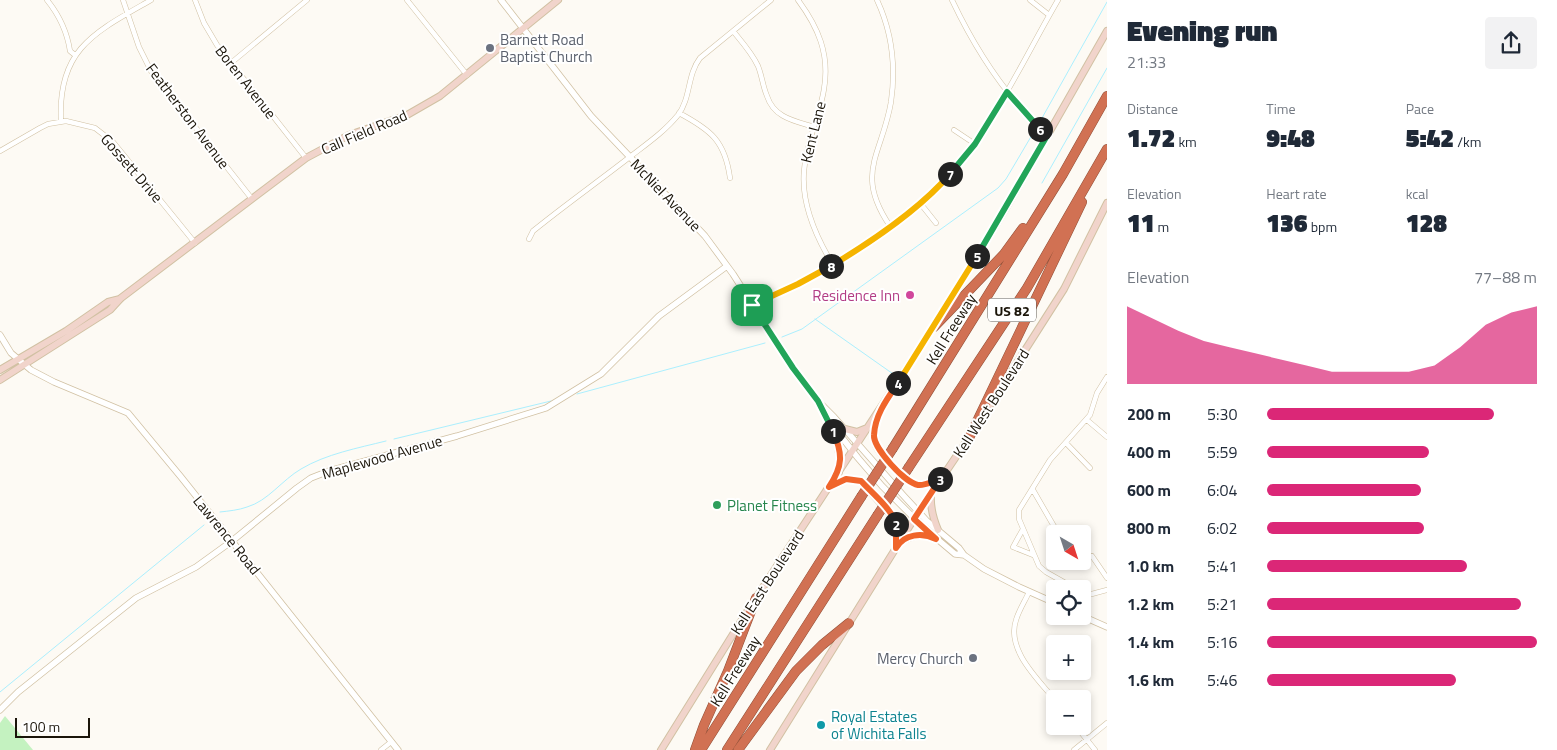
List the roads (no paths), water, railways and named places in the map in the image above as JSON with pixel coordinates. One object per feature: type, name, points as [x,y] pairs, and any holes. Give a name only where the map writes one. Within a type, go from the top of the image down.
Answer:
[{"type":"highway","name":"Kell Freeway","points":[[701,750],[893,448],[1063,174],[1107,96]]},
{"type":"highway","name":"US 82","points":[[727,750],[877,516],[1027,288],[1105,152]]},
{"type":"highway","points":[[970,436],[1077,215],[1094,172]]},
{"type":"highway","points":[[934,326],[1004,254],[1063,174]]},
{"type":"highway","points":[[695,750],[756,598]]},
{"type":"highway","points":[[738,750],[796,671],[822,645],[849,623]]},
{"type":"main road","name":"Call Field Road","points":[[0,380],[22,363],[110,310],[121,298],[306,158],[349,136],[407,115],[422,107],[467,76],[558,0]]},
{"type":"main road","name":"Kell East Boulevard","points":[[660,750],[756,598],[934,326],[1001,216],[1107,31]]},
{"type":"main road","name":"Kell West Boulevard","points":[[770,750],[897,545],[970,436],[1064,289],[1107,203]]},
{"type":"main road","name":"Call Field Road","points":[[0,370],[22,363]]},
{"type":"main road","points":[[879,412],[873,436],[881,454],[910,482],[919,485],[941,478]]},
{"type":"main road","points":[[829,421],[838,442],[840,457],[839,473]]},
{"type":"main road","points":[[845,429],[857,432],[868,428],[872,423]]},
{"type":"main road","points":[[829,487],[846,479],[861,481],[894,518],[897,529],[897,545]]},
{"type":"main road","points":[[931,494],[931,511],[938,530]]},
{"type":"main road","points":[[897,545],[912,536],[920,534],[936,539]]},
{"type":"street","points":[[47,0],[61,19],[70,51],[75,55]]},
{"type":"street","name":"Featherston Avenue","points":[[123,0],[139,47],[151,71],[252,199]]},
{"type":"street","points":[[60,122],[61,89],[75,55],[101,28],[151,0]]},
{"type":"street","name":"Boren Avenue","points":[[195,0],[211,37],[306,158]]},
{"type":"street","points":[[231,63],[307,0]]},
{"type":"street","points":[[408,0],[467,76]]},
{"type":"street","name":"McNiel Avenue","points":[[501,0],[591,116],[699,228],[727,266],[793,368],[818,401],[919,512],[959,548],[964,555],[984,568],[1046,599]]},
{"type":"street","points":[[529,240],[533,230],[669,126],[685,101],[692,71],[697,62],[771,0]]},
{"type":"street","name":"Kent Lane","points":[[798,0],[816,27],[823,47],[826,72],[824,90],[807,152],[804,172],[807,207],[814,228],[833,264]]},
{"type":"street","points":[[876,0],[890,39],[893,58],[893,85],[887,117],[872,167],[872,184],[875,200],[890,226]]},
{"type":"street","points":[[952,0],[970,36],[1007,92],[1041,130],[1048,134]]},
{"type":"street","points":[[1030,0],[1049,15]]},
{"type":"street","points":[[752,305],[798,284],[833,264],[890,226],[920,203],[946,179],[975,144],[1007,92],[1058,0]]},
{"type":"street","points":[[733,31],[758,65],[770,105],[778,114],[790,120],[814,127]]},
{"type":"street","points":[[679,113],[699,123],[718,142],[728,160],[730,178]]},
{"type":"street","name":"Gossett Drive","points":[[0,151],[40,128],[60,122],[74,122],[90,126],[108,137],[195,243]]},
{"type":"street","points":[[954,130],[975,144]]},
{"type":"street","points":[[920,203],[936,223]]},
{"type":"street","name":"Maplewood Avenue","points":[[0,710],[18,692],[136,598],[196,567],[311,478],[328,471],[457,436],[546,408],[600,374],[659,316],[727,266]]},
{"type":"street","points":[[0,335],[11,353],[22,363]]},
{"type":"street","name":"Lawrence Road","points":[[22,363],[54,382],[128,413],[398,750]]},
{"type":"street","points":[[1060,580],[1042,570],[1033,555],[1019,519],[1019,510],[1050,460],[1087,420],[1097,393],[1107,377]]},
{"type":"street","name":"McNiel Avenue","points":[[818,401],[829,421],[882,486],[936,539],[956,554],[964,555]]},
{"type":"street","points":[[1087,420],[1107,437]]},
{"type":"street","points":[[1066,442],[1090,468]]},
{"type":"street","points":[[1033,490],[1054,525]]},
{"type":"street","points":[[1023,529],[1013,547],[1033,555]]},
{"type":"street","points":[[1092,556],[1107,578]]},
{"type":"street","points":[[1091,594],[1107,590]]},
{"type":"street","points":[[1029,592],[1016,620],[1014,631],[1016,646],[1023,660],[1047,690]]},
{"type":"street","points":[[1091,620],[1107,627]]},
{"type":"street","points":[[1074,750],[1107,723]]},
{"type":"street","points":[[1083,735],[1095,750]]},
{"type":"street","points":[[381,750],[391,742]]},
{"type":"waterway","points":[[1042,118],[1107,2]]},
{"type":"waterway","points":[[1042,183],[1107,68]]},
{"type":"waterway","points":[[782,337],[802,329],[998,188],[1006,179],[1032,135]]},
{"type":"waterway","points":[[815,319],[896,376]]},
{"type":"waterway","points":[[577,394],[765,343]]},
{"type":"waterway","points":[[394,439],[551,401]]},
{"type":"waterway","points":[[220,512],[241,509],[255,504],[301,469],[321,459],[386,441]]},
{"type":"waterway","points":[[0,692],[204,525]]},
{"type":"place","name":"Barnett Road Baptist Church","points":[[490,48]]},
{"type":"place","name":"Residence Inn","points":[[910,295]]},
{"type":"place","name":"Planet Fitness","points":[[717,505]]},
{"type":"place","name":"Mercy Church","points":[[973,658]]},
{"type":"place","name":"Royal Estates of Wichita Falls","points":[[821,725]]}]
